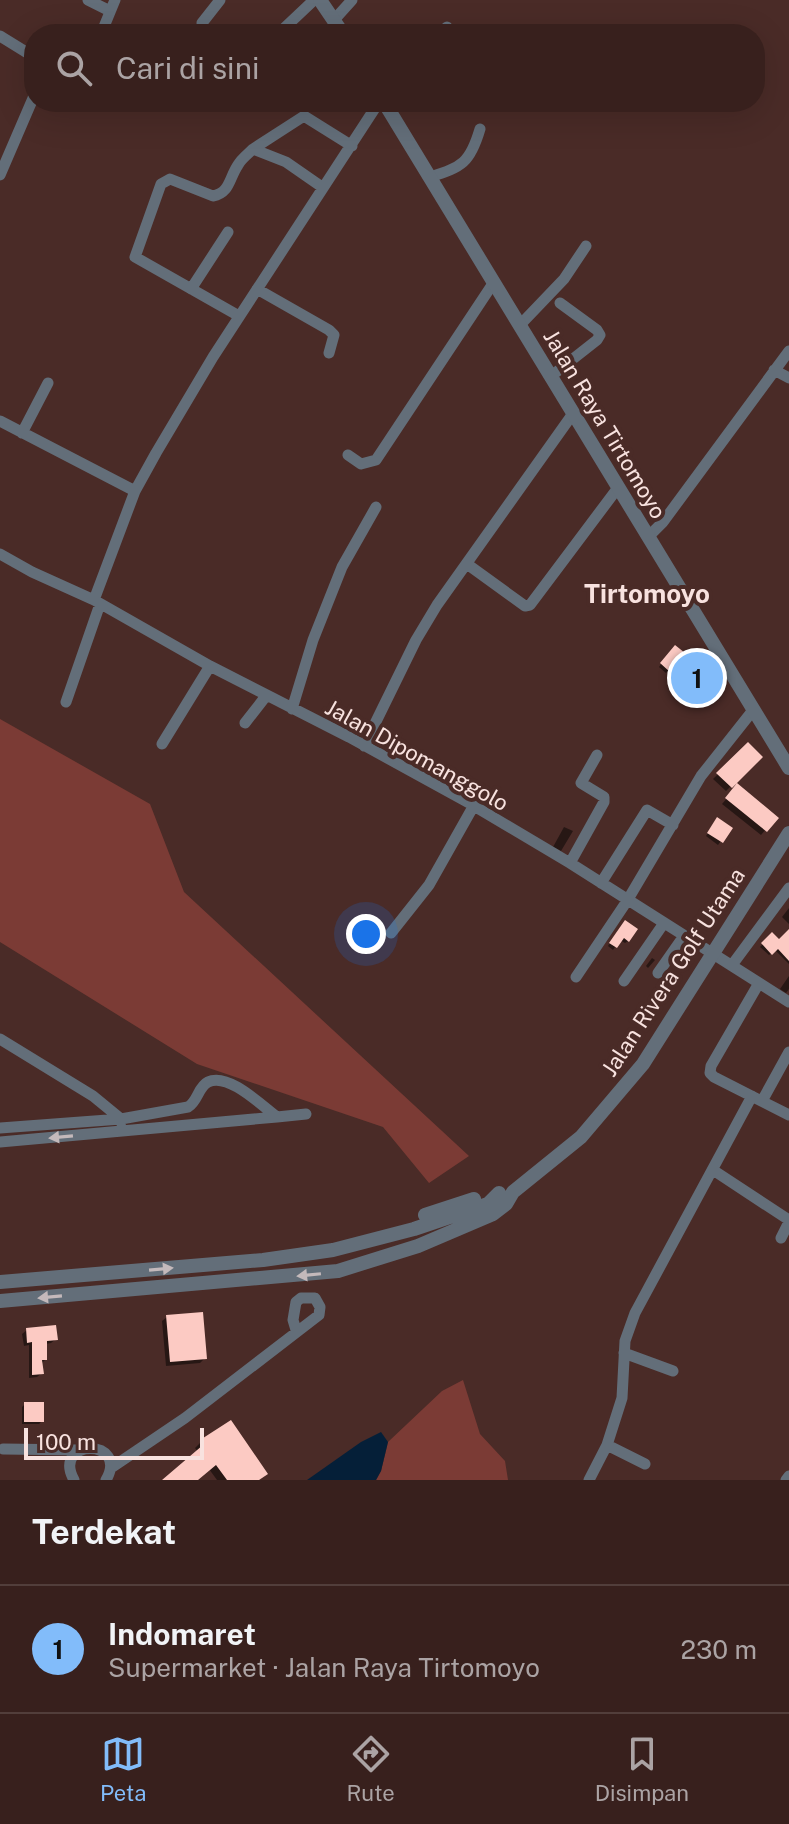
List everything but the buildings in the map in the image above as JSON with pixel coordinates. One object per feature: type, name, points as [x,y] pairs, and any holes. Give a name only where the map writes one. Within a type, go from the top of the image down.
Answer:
[{"type":"street","points":[[88,0],[112,6]]},
{"type":"street","points":[[202,23],[220,0]]},
{"type":"street","points":[[289,24],[314,0]]},
{"type":"street","points":[[320,0],[337,24]]},
{"type":"street","points":[[334,20],[352,0]]},
{"type":"street","points":[[0,36],[24,51]]},
{"type":"street","points":[[0,175],[27,112]]},
{"type":"street","points":[[66,702],[135,491],[239,316],[374,112]]},
{"type":"street","name":"Jalan Raya Tirtomoyo","points":[[388,112],[787,761]]},
{"type":"street","points":[[239,316],[135,257],[161,184],[170,179],[213,196],[219,195],[225,192],[239,162],[253,149],[304,116],[352,146]]},
{"type":"street","points":[[430,177],[456,169],[465,162],[475,147],[480,129]]},
{"type":"street","points":[[253,149],[286,162],[322,187]]},
{"type":"street","points":[[191,289],[228,232]]},
{"type":"street","points":[[520,325],[564,279],[586,246]]},
{"type":"street","points":[[348,455],[361,464],[376,460],[494,282]]},
{"type":"street","points":[[257,289],[329,330],[334,335],[329,353]]},
{"type":"street","points":[[550,377],[600,335],[560,303]]},
{"type":"street","points":[[648,537],[663,522],[789,351]]},
{"type":"street","points":[[774,370],[789,378]]},
{"type":"street","points":[[22,433],[48,383]]},
{"type":"street","points":[[364,746],[416,640],[572,415]]},
{"type":"street","points":[[0,421],[135,491]]},
{"type":"street","points":[[467,564],[525,606],[530,605],[617,489]]},
{"type":"street","points":[[292,709],[313,640],[342,567],[376,507]]},
{"type":"street","name":"Jalan Dipomanggolo","points":[[0,554],[97,602],[473,807],[570,863],[789,1002]]},
{"type":"street","points":[[162,744],[210,666]]},
{"type":"street","points":[[245,723],[266,696]]},
{"type":"street","points":[[576,977],[627,901],[701,776],[754,709]]},
{"type":"street","points":[[570,863],[604,802],[604,797],[581,783],[597,755]]},
{"type":"street","points":[[391,933],[429,885],[473,807]]},
{"type":"street","points":[[601,883],[647,810],[673,825]]},
{"type":"street","name":"Jalan Rivera Golf Utama","points":[[0,1301],[338,1271],[418,1246],[485,1217],[581,1137],[643,1064],[789,833]]},
{"type":"street","points":[[732,965],[789,888]]},
{"type":"street","points":[[624,981],[664,923]]},
{"type":"street","points":[[658,973],[684,936]]},
{"type":"street","points":[[759,983],[711,1066],[710,1073],[789,1115]]},
{"type":"street","points":[[0,1039],[93,1096],[121,1125]]},
{"type":"street","points":[[589,1480],[607,1445],[622,1398],[625,1341],[635,1313],[713,1170],[789,1052]]},
{"type":"street","points":[[0,1142],[121,1125],[188,1107],[194,1103],[203,1086],[217,1080],[236,1086],[277,1117]]},
{"type":"street","points":[[0,1128],[121,1125],[306,1114]]},
{"type":"street","points":[[713,1170],[789,1221],[781,1238]]},
{"type":"street","name":"Jalan Rivera Golf Utama","points":[[0,1282],[263,1260],[333,1250],[379,1239],[412,1220],[514,1190]]},
{"type":"street","points":[[333,1250],[338,1271]]},
{"type":"street","points":[[109,1474],[296,1330]]},
{"type":"street","points":[[624,1353],[673,1371]]},
{"type":"street","points":[[607,1445],[645,1464]]},
{"type":"street","points":[[3,1449],[79,1450],[90,1447],[101,1450],[109,1459],[109,1474]]},
{"type":"street","points":[[74,1480],[70,1465],[79,1450]]},
{"type":"shaded area","points":[[0,719],[150,804],[184,892],[469,1156],[429,1183],[383,1127],[197,1064],[0,942]]},
{"type":"shaded area","points":[[463,1380],[480,1434],[505,1461],[508,1480],[376,1480],[388,1442],[442,1391]]},
{"type":"water","points":[[381,1432],[388,1442],[376,1480],[307,1480],[361,1442]]},
{"type":"place","name":"Indomaret","points":[[697,678]]},
{"type":"district","name":"Tirtomoyo","points":[[647,594]]}]
